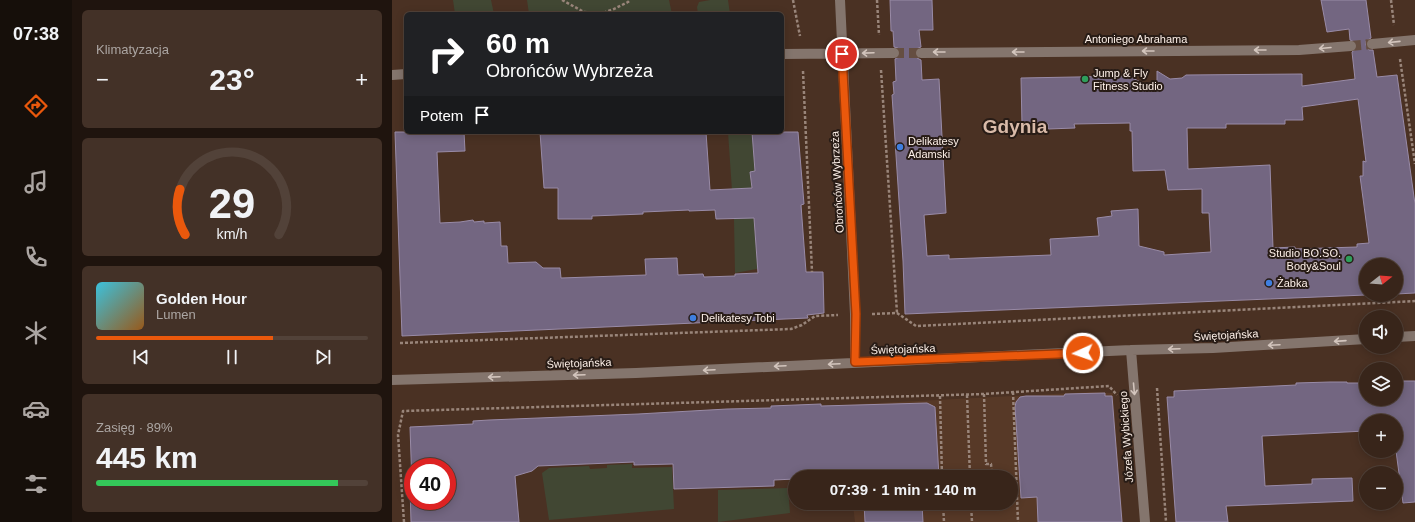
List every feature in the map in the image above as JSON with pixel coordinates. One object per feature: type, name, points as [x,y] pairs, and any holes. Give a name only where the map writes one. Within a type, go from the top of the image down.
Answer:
[{"type":"street","name":"Obrońców Wybrzeża","points":[[840,0],[856,314],[855,362]]},
{"type":"street","points":[[1372,44],[1415,40]]},
{"type":"street","name":"Antoniego Abrahama","points":[[921,52],[1299,50],[1351,46]]},
{"type":"street","points":[[784,54],[894,53]]},
{"type":"street","points":[[392,74],[404,74]]},
{"type":"street","points":[[1403,337],[1415,336]]},
{"type":"street","name":"Świętojańska","points":[[392,380],[636,373],[1131,350],[1213,348],[1359,339]]},
{"type":"street","name":"Józefa Wybickiego","points":[[1131,350],[1145,522]]},
{"type":"path","points":[[562,0],[584,12]]},
{"type":"path","points":[[606,12],[630,0]]},
{"type":"path","points":[[793,0],[800,36]]},
{"type":"path","points":[[877,0],[897,313]]},
{"type":"path","points":[[1391,0],[1415,164]]},
{"type":"path","points":[[803,70],[812,272]]},
{"type":"path","points":[[870,314],[897,313],[916,326],[1415,301]]},
{"type":"path","points":[[400,343],[791,329],[802,325],[816,316],[843,315]]},
{"type":"path","points":[[404,522],[398,435],[403,411],[940,396],[1109,386],[1119,397]]},
{"type":"path","points":[[1157,388],[1166,522]]},
{"type":"path","points":[[1013,392],[1018,522]]},
{"type":"path","points":[[984,394],[986,464],[992,464],[992,470]]},
{"type":"path","points":[[967,395],[970,470]]},
{"type":"path","points":[[940,396],[942,470]]},
{"type":"path","points":[[943,510],[944,522]]},
{"type":"path","points":[[971,510],[972,522]]},
{"type":"shaded area","points":[[1091,392],[1113,393],[1123,522],[855,522],[854,510],[1018,510],[1018,470],[845,470],[841,405]]},
{"type":"green space","points":[[453,0],[491,0],[494,12],[455,12]]},
{"type":"green space","points":[[527,0],[669,0],[672,12],[529,12]]},
{"type":"green space","points":[[710,0],[728,0],[730,12],[698,12],[697,7],[699,2]]},
{"type":"green space","points":[[728,134],[752,134],[755,171],[750,172],[757,258],[762,268],[735,273],[734,220]]},
{"type":"green space","points":[[632,464],[632,468],[672,467],[674,509],[549,520],[542,473],[549,468],[589,466],[590,469],[607,468],[607,465]]},
{"type":"green space","points":[[788,488],[788,510],[790,510],[790,513],[718,522],[718,490]]},
{"type":"building","points":[[890,0],[932,0],[933,30],[919,30],[921,47],[916,49],[915,53],[917,58],[921,60],[922,80],[939,79],[946,213],[924,215],[927,256],[949,255],[949,259],[1051,255],[1050,239],[1099,236],[1097,218],[1112,216],[1111,211],[1138,209],[1139,246],[1164,252],[1164,255],[1211,252],[1209,213],[1202,213],[1202,189],[1168,190],[1165,170],[1133,171],[1132,131],[1130,131],[1130,123],[1074,124],[1075,128],[1048,129],[1048,124],[1022,125],[1021,78],[1129,76],[1157,91],[1157,71],[1170,79],[1182,78],[1186,75],[1302,74],[1302,86],[1355,79],[1352,52],[1357,48],[1357,43],[1350,40],[1349,29],[1327,32],[1321,0],[1366,0],[1371,38],[1366,41],[1366,45],[1369,50],[1373,50],[1377,77],[1397,75],[1415,204],[1415,293],[1403,294],[1403,258],[1359,258],[1359,295],[905,314],[892,95],[894,94],[893,82],[896,81],[895,59],[899,57],[900,53],[898,48],[894,47],[893,31],[891,31]],"holes":[[[1358,99],[1366,162],[1363,161],[1363,176],[1360,176],[1369,243],[1357,244],[1357,247],[1295,249],[1295,247],[1273,248],[1270,165],[1188,169],[1187,128],[1226,128],[1226,124],[1285,124],[1285,120],[1303,120],[1302,107]]]},
{"type":"building","points":[[395,132],[404,132],[404,134],[464,134],[465,151],[437,152],[440,223],[473,220],[474,222],[484,221],[484,223],[500,222],[501,246],[507,246],[508,263],[536,262],[543,268],[560,268],[561,278],[646,275],[645,259],[677,258],[678,275],[703,274],[704,277],[735,276],[735,274],[758,273],[754,218],[716,219],[715,210],[689,210],[592,216],[592,219],[558,219],[558,188],[544,188],[540,134],[706,134],[710,190],[752,188],[750,172],[755,171],[752,134],[784,134],[784,132],[798,132],[804,204],[801,205],[806,272],[823,272],[824,313],[807,315],[808,318],[402,336]]},
{"type":"building","points":[[1403,381],[1415,381],[1415,502],[1403,503],[1403,466],[1398,466],[1397,458],[1403,458],[1403,414],[1359,414],[1359,431],[1262,436],[1265,486],[1312,484],[1312,479],[1352,478],[1353,501],[1226,506],[1228,522],[1176,522],[1167,397],[1174,397],[1174,391],[1296,385],[1296,383],[1359,383],[1359,406],[1403,406]]},
{"type":"building","points":[[1105,393],[1105,396],[1112,396],[1122,522],[1038,522],[1037,497],[1021,498],[1015,407],[1016,402],[1020,397],[1026,396],[1064,396],[1065,394]]},
{"type":"building","points":[[927,403],[935,407],[939,470],[788,470],[788,479],[774,480],[774,486],[674,489],[673,464],[634,465],[634,462],[538,466],[532,471],[515,476],[519,522],[411,522],[411,510],[456,510],[456,458],[411,458],[410,427],[473,424],[473,421],[489,420],[771,408],[771,406],[821,404],[821,406]]},
{"type":"building","points":[[864,510],[922,510],[923,522],[865,522]]},
{"type":"tunnel","points":[[1351,46],[1372,44]]},
{"type":"tunnel","points":[[894,53],[921,53]]},
{"type":"place","name":"Jump & Fly Fitness Studio","points":[[1085,79]]},
{"type":"place","name":"Delikatesy Adamski","points":[[900,147]]},
{"type":"place","name":"Studio BO.SO. Body&Soul","points":[[1349,259]]},
{"type":"place","name":"Żabka","points":[[1269,283]]},
{"type":"place","name":"Delikatesy Tobi","points":[[693,318]]},
{"type":"district","name":"Gdynia","points":[[1015,126]]},
{"type":"route","points":[[842,54],[856,314],[855,362],[1083,353]]}]
